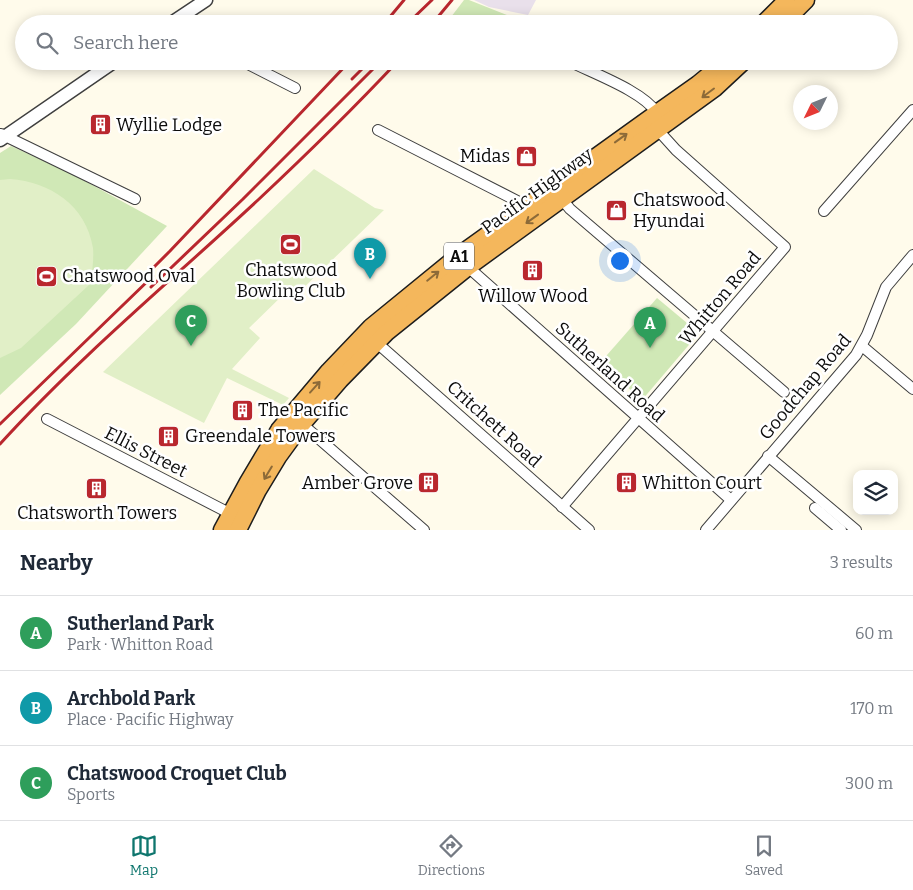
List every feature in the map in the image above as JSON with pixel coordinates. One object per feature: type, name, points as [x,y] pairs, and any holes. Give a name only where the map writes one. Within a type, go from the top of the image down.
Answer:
[{"type":"highway","points":[[772,15],[787,0]]},
{"type":"highway","points":[[791,15],[806,0]]},
{"type":"highway","name":"Pacific Highway","points":[[240,524],[248,482],[279,430],[360,338],[458,256],[715,70]]},
{"type":"highway","name":"Pacific Highway","points":[[222,530],[240,524],[278,457],[302,424],[376,342],[468,267],[715,88],[734,70]]},
{"type":"street","points":[[182,15],[201,1]]},
{"type":"street","points":[[2,137],[102,70]]},
{"type":"street","points":[[260,70],[295,88]]},
{"type":"street","points":[[587,70],[635,93],[653,106],[656,113]]},
{"type":"street","points":[[824,211],[913,110]]},
{"type":"street","name":"Whitton Road","points":[[562,507],[785,247],[676,150],[657,129]]},
{"type":"street","points":[[378,130],[527,206]]},
{"type":"street","points":[[2,137],[134,199]]},
{"type":"street","points":[[561,198],[570,209],[784,392]]},
{"type":"street","name":"Goodchap Road","points":[[706,530],[856,355],[862,346],[886,287],[913,254]]},
{"type":"street","name":"Sutherland Road","points":[[468,267],[731,500]]},
{"type":"street","name":"Critchett Road","points":[[376,342],[589,530]]},
{"type":"street","points":[[862,346],[913,389]]},
{"type":"street","name":"Ellis Street","points":[[47,419],[240,524]]},
{"type":"street","points":[[302,424],[424,530]]},
{"type":"street","points":[[768,456],[856,530]]},
{"type":"street","points":[[815,508],[841,530]]},
{"type":"shaded area","points":[[474,0],[536,0],[528,15],[489,7]]},
{"type":"green space","points":[[464,0],[469,0],[507,15],[453,15]]},
{"type":"green space","points":[[11,146],[74,175],[167,226],[76,324],[0,395],[0,153]]},
{"type":"green space","points":[[314,169],[375,208],[384,210],[296,295],[287,291],[249,328],[260,338],[232,369],[289,398],[283,405],[227,378],[204,423],[103,372]]},
{"type":"green space","name":"Chatswood Oval","points":[[10,179],[39,185],[64,198],[83,220],[89,233],[93,248],[93,261],[91,283],[21,348],[0,358],[0,180]]},
{"type":"green space","points":[[657,298],[699,333],[642,400],[600,363]]},
{"type":"railway","points":[[392,15],[404,0]]},
{"type":"railway","points":[[416,15],[432,0]]},
{"type":"railway","points":[[440,15],[452,0]]},
{"type":"railway","points":[[143,278],[341,70]]},
{"type":"railway","points":[[352,79],[361,70]]},
{"type":"railway","points":[[151,287],[243,199],[372,70]]},
{"type":"railway","points":[[0,444],[94,349],[294,166],[389,70]]},
{"type":"railway","points":[[0,424],[153,276]]},
{"type":"place","name":"Wyllie Lodge","points":[[100,125]]},
{"type":"place","name":"Midas","points":[[526,156]]},
{"type":"place","name":"Chatswood Hyundai","points":[[617,210]]},
{"type":"place","name":"Chatswood Bowling Club","points":[[291,245]]},
{"type":"place","name":"Willow Wood","points":[[533,271]]},
{"type":"place","name":"Chatswood Oval","points":[[46,276]]},
{"type":"place","name":"Archbold Park","points":[[370,279]]},
{"type":"place","name":"Chatswood Croquet Club","points":[[191,346]]},
{"type":"place","name":"Sutherland Park","points":[[650,348]]},
{"type":"place","name":"The Pacific","points":[[242,410]]},
{"type":"place","name":"Greendale Towers","points":[[169,436]]},
{"type":"place","name":"Amber Grove","points":[[429,483]]},
{"type":"place","name":"Whitton Court","points":[[626,483]]},
{"type":"place","name":"Chatsworth Towers","points":[[97,488]]}]
